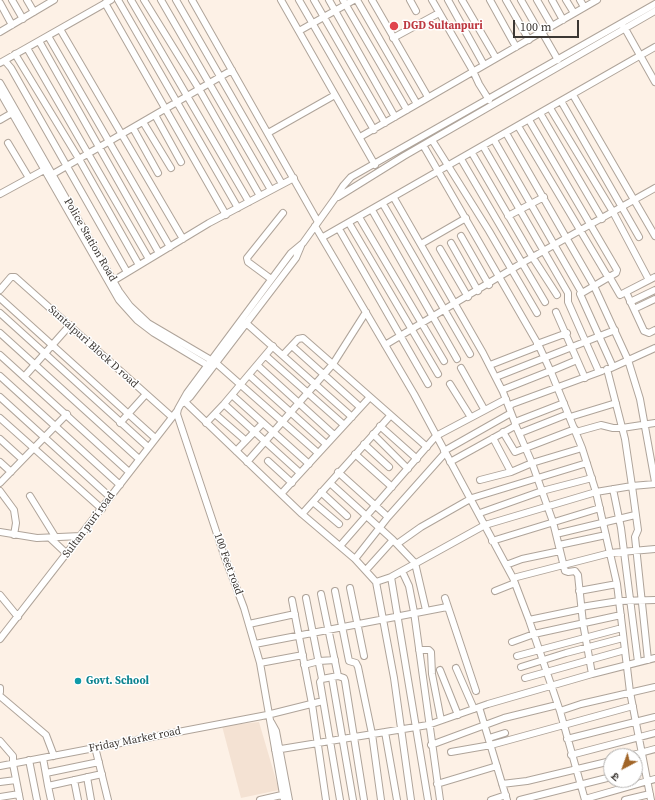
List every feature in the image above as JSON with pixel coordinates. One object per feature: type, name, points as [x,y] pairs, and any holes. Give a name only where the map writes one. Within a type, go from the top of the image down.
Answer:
[{"type":"street","points":[[12,0],[22,19]]},
{"type":"street","points":[[27,0],[34,12]]},
{"type":"street","points":[[0,31],[54,0]]},
{"type":"street","points":[[111,0],[2,62],[11,68],[127,272]]},
{"type":"street","points":[[118,0],[238,208]]},
{"type":"street","points":[[131,0],[249,202]]},
{"type":"street","points":[[144,0],[199,90],[260,196]]},
{"type":"street","points":[[161,0],[271,190]]},
{"type":"street","points":[[176,0],[282,184]]},
{"type":"street","points":[[192,0],[294,178],[324,238],[450,462],[472,498],[492,541],[514,581],[560,711],[571,755],[585,799],[655,780]]},
{"type":"street","points":[[281,0],[375,165]]},
{"type":"street","points":[[299,0],[374,130]]},
{"type":"street","points":[[314,0],[384,123]]},
{"type":"street","points":[[329,0],[395,117]]},
{"type":"street","points":[[299,31],[335,11],[345,2],[354,0]]},
{"type":"street","points":[[357,0],[417,104]]},
{"type":"street","points":[[372,0],[428,97]]},
{"type":"street","points":[[410,0],[416,11]]},
{"type":"street","points":[[432,0],[473,71],[478,84],[490,100]]},
{"type":"street","points":[[448,0],[484,65]]},
{"type":"street","points":[[462,0],[496,58]]},
{"type":"street","points":[[490,0],[516,47]]},
{"type":"street","points":[[506,0],[528,40]]},
{"type":"street","points":[[521,0],[558,60]]},
{"type":"street","points":[[537,0],[552,26]]},
{"type":"street","points":[[552,0],[563,20]]},
{"type":"street","points":[[566,0],[574,13]]},
{"type":"street","points":[[580,0],[584,7]]},
{"type":"street","points":[[360,137],[596,0]]},
{"type":"street","points":[[345,2],[407,110]]},
{"type":"street","points":[[0,3],[12,25]]},
{"type":"street","points":[[105,4],[226,215]]},
{"type":"street","points":[[336,197],[624,26],[655,4]]},
{"type":"street","points":[[212,364],[296,258],[303,243],[351,177],[490,100],[558,60],[655,11]]},
{"type":"street","points":[[393,38],[440,13]]},
{"type":"street","points":[[624,26],[655,82]]},
{"type":"street","points":[[60,29],[183,239]]},
{"type":"street","points":[[48,36],[170,247]]},
{"type":"street","points":[[39,41],[159,253]]},
{"type":"street","points":[[27,48],[149,259]]},
{"type":"street","points":[[324,238],[640,55],[655,48]]},
{"type":"street","points":[[16,54],[79,159],[139,265]]},
{"type":"street","points":[[53,174],[232,70]]},
{"type":"street","name":"Police Station Road","points":[[0,83],[113,281],[130,306],[148,323],[212,364]]},
{"type":"street","name":"Police Station Road","points":[[0,92],[119,300],[137,320],[154,333],[212,364]]},
{"type":"street","points":[[268,133],[335,95]]},
{"type":"street","points":[[573,95],[655,236]]},
{"type":"street","points":[[561,101],[639,237]]},
{"type":"street","points":[[518,126],[619,294],[652,279],[550,108]]},
{"type":"street","points":[[0,120],[12,113]]},
{"type":"street","points":[[540,113],[602,219]]},
{"type":"street","points":[[155,115],[181,162]]},
{"type":"street","points":[[528,120],[617,270],[616,273],[594,286],[569,297]]},
{"type":"street","points":[[143,122],[171,168]]},
{"type":"street","points":[[132,128],[158,173]]},
{"type":"street","points":[[376,582],[392,577],[485,525],[596,492],[655,483],[652,439],[646,424],[628,360],[594,286],[506,133]]},
{"type":"street","points":[[432,140],[537,313]]},
{"type":"street","points":[[494,140],[581,293],[600,336],[610,368],[622,428],[638,530],[634,535],[648,660]]},
{"type":"street","points":[[8,144],[29,178]]},
{"type":"street","points":[[423,145],[500,277],[544,357],[582,448],[596,492],[617,584],[626,665],[640,748]]},
{"type":"street","points":[[483,146],[569,297],[568,302],[599,372]]},
{"type":"street","points":[[472,153],[533,258],[557,295]]},
{"type":"street","points":[[461,159],[545,302]]},
{"type":"street","points":[[0,194],[44,170]]},
{"type":"street","points":[[113,281],[183,239],[294,178]]},
{"type":"street","points":[[385,345],[489,285],[522,263],[591,226],[655,188]]},
{"type":"street","points":[[394,198],[490,365],[526,447],[553,522],[566,572],[577,572],[583,623],[592,674]]},
{"type":"street","points":[[508,216],[544,198]]},
{"type":"street","points":[[383,204],[470,354]]},
{"type":"street","points":[[372,210],[432,318],[457,359]]},
{"type":"street","points":[[271,279],[248,262],[247,258],[283,213]]},
{"type":"street","points":[[360,217],[444,361]]},
{"type":"street","points":[[421,244],[466,218]]},
{"type":"street","points":[[349,223],[438,374]]},
{"type":"street","points":[[339,228],[428,384]]},
{"type":"street","points":[[461,236],[489,285]]},
{"type":"street","points":[[212,364],[271,279],[291,253],[303,243]]},
{"type":"street","points":[[451,243],[478,291]]},
{"type":"street","points":[[440,249],[468,297]]},
{"type":"street","name":"Suntalpuri Block D road","points":[[6,284],[11,277],[15,277],[172,417]]},
{"type":"street","points":[[0,278],[6,284],[0,290]]},
{"type":"street","points":[[630,302],[655,290]]},
{"type":"street","points":[[626,292],[646,333],[655,330]]},
{"type":"street","points":[[0,298],[155,438]]},
{"type":"street","points":[[634,308],[655,299]]},
{"type":"street","points":[[247,462],[332,364],[366,312]]},
{"type":"street","points":[[556,312],[573,347],[585,378]]},
{"type":"street","points":[[0,313],[148,448]]},
{"type":"street","points":[[246,323],[352,416]]},
{"type":"street","points":[[24,377],[70,325]]},
{"type":"street","points":[[496,377],[615,330]]},
{"type":"street","points":[[0,333],[139,459]]},
{"type":"street","points":[[490,365],[566,333]]},
{"type":"street","points":[[283,355],[298,339],[303,338],[427,447]]},
{"type":"street","points":[[206,423],[274,346]]},
{"type":"street","points":[[292,346],[360,407]]},
{"type":"street","points":[[355,559],[388,517],[445,452],[510,410],[512,404],[585,378],[655,348]]},
{"type":"street","points":[[0,355],[67,414],[129,472]]},
{"type":"street","points":[[266,356],[344,425]]},
{"type":"street","points":[[502,390],[577,360]]},
{"type":"street","points":[[212,364],[241,385],[318,453]]},
{"type":"street","name":"Sultan puri road","points":[[0,639],[102,509],[212,364]]},
{"type":"street","points":[[257,365],[334,436]]},
{"type":"street","points":[[461,368],[464,377],[484,409]]},
{"type":"street","points":[[249,375],[326,444]]},
{"type":"street","points":[[0,376],[120,485]]},
{"type":"street","points":[[450,384],[470,416]]},
{"type":"street","points":[[120,423],[146,394]]},
{"type":"street","points":[[232,395],[309,464]]},
{"type":"street","points":[[0,397],[110,497]]},
{"type":"street","points":[[281,494],[370,397]]},
{"type":"street","points":[[340,546],[436,436],[470,416],[506,399]]},
{"type":"street","points":[[184,401],[302,514],[355,559],[376,582],[384,618],[411,800]]},
{"type":"street","points":[[450,462],[503,432],[515,423],[564,403]]},
{"type":"street","points":[[520,433],[569,415],[616,403]]},
{"type":"street","points":[[224,404],[300,473]]},
{"type":"street","name":"100 Feet road","points":[[178,410],[224,555],[255,644],[286,797]]},
{"type":"street","points":[[0,483],[67,414]]},
{"type":"street","points":[[215,414],[245,440]]},
{"type":"street","points":[[302,514],[338,472],[390,416]]},
{"type":"street","points":[[0,418],[102,509]]},
{"type":"street","points":[[236,450],[263,423]]},
{"type":"street","points":[[503,432],[515,452],[575,431],[601,425],[622,428],[655,423]]},
{"type":"street","points":[[380,426],[417,459]]},
{"type":"street","points":[[373,434],[408,469]]},
{"type":"street","points":[[493,438],[511,472]]},
{"type":"street","points":[[0,439],[22,459]]},
{"type":"street","points":[[364,444],[389,467]]},
{"type":"street","points":[[480,480],[511,472],[532,463],[582,448]]},
{"type":"street","points":[[355,454],[392,487]]},
{"type":"street","points":[[268,461],[292,482]]},
{"type":"street","points":[[0,462],[11,472]]},
{"type":"street","points":[[366,570],[395,542],[472,498],[587,463]]},
{"type":"street","points":[[338,472],[388,517]]},
{"type":"street","points":[[480,513],[542,492],[592,478]]},
{"type":"street","points":[[330,483],[395,542],[415,563],[426,610]]},
{"type":"street","points":[[613,489],[624,552],[638,662]]},
{"type":"street","points":[[0,491],[14,510],[16,523],[14,535]]},
{"type":"street","points":[[321,492],[347,516]]},
{"type":"street","points":[[30,496],[53,538],[67,554]]},
{"type":"street","points":[[313,502],[338,524]]},
{"type":"street","points":[[492,541],[600,508]]},
{"type":"street","points":[[556,534],[635,515]]},
{"type":"street","points":[[0,532],[14,535],[53,538],[81,536]]},
{"type":"street","points":[[506,565],[606,535]]},
{"type":"street","points":[[495,591],[514,581],[564,565],[610,553],[655,549]]},
{"type":"street","points":[[402,571],[409,586],[414,612],[421,675],[440,800]]},
{"type":"street","points":[[392,577],[428,800]]},
{"type":"street","points":[[579,591],[617,584]]},
{"type":"street","points":[[350,588],[364,656]]},
{"type":"street","points":[[335,591],[350,661],[356,663],[358,667],[372,734],[382,800]]},
{"type":"street","points":[[321,594],[335,660],[335,677],[341,739],[353,800]]},
{"type":"street","points":[[0,595],[18,617]]},
{"type":"street","points":[[306,598],[319,661],[322,679],[320,682],[340,800]]},
{"type":"street","points":[[445,598],[476,691]]},
{"type":"street","points":[[292,600],[312,704],[326,800]]},
{"type":"street","points":[[529,620],[619,601],[655,600]]},
{"type":"street","points":[[255,644],[447,606]]},
{"type":"street","points":[[249,624],[295,614]]},
{"type":"street","points":[[512,642],[534,634],[620,615]]},
{"type":"street","points":[[517,656],[622,628]]},
{"type":"street","points":[[521,668],[542,660],[623,638]]},
{"type":"street","points":[[419,650],[429,650],[431,652],[432,674],[441,720]]},
{"type":"street","points":[[525,678],[625,650]]},
{"type":"street","points":[[260,663],[303,654]]},
{"type":"street","points":[[277,750],[428,725],[476,708],[592,674],[655,658]]},
{"type":"street","points":[[304,665],[319,661],[335,660]]},
{"type":"street","points":[[456,668],[485,725],[506,798],[491,800]]},
{"type":"street","points":[[440,670],[458,715]]},
{"type":"street","points":[[421,675],[432,674]]},
{"type":"street","points":[[322,679],[335,677],[345,681],[364,800]]},
{"type":"street","points":[[560,711],[630,692],[655,687]]},
{"type":"street","points":[[0,696],[46,735],[54,756]]},
{"type":"street","name":"Friday Market road","points":[[0,766],[95,747],[270,717],[323,701]]},
{"type":"street","points":[[431,745],[534,709],[557,704]]},
{"type":"street","points":[[451,752],[491,745],[633,706]]},
{"type":"street","points":[[567,739],[655,717]]},
{"type":"street","points":[[385,732],[397,800]]},
{"type":"street","points":[[489,738],[505,733]]},
{"type":"street","points":[[571,755],[655,733]]},
{"type":"street","points":[[0,740],[13,756],[13,764],[20,797],[1,798]]},
{"type":"street","points":[[95,747],[108,800]]},
{"type":"street","points":[[643,752],[655,749]]},
{"type":"street","points":[[43,758],[51,800]]},
{"type":"street","points":[[29,760],[37,800]]},
{"type":"street","points":[[625,800],[651,797],[643,761]]},
{"type":"street","points":[[46,773],[99,762]]},
{"type":"street","points":[[502,784],[527,782],[603,763]]},
{"type":"street","points":[[437,784],[497,766]]},
{"type":"street","points":[[48,786],[102,774]]},
{"type":"street","points":[[87,777],[91,800]]},
{"type":"street","points":[[520,800],[603,779]]},
{"type":"street","points":[[0,782],[16,780]]},
{"type":"street","points":[[74,780],[78,800]]},
{"type":"street","points":[[260,800],[286,797]]},
{"type":"shaded area","points":[[259,722],[279,790],[241,798],[222,726]]},
{"type":"place","name":"DGD Sultanpuri","points":[[394,26]]},
{"type":"place","name":"Govt. School","points":[[78,681]]}]
